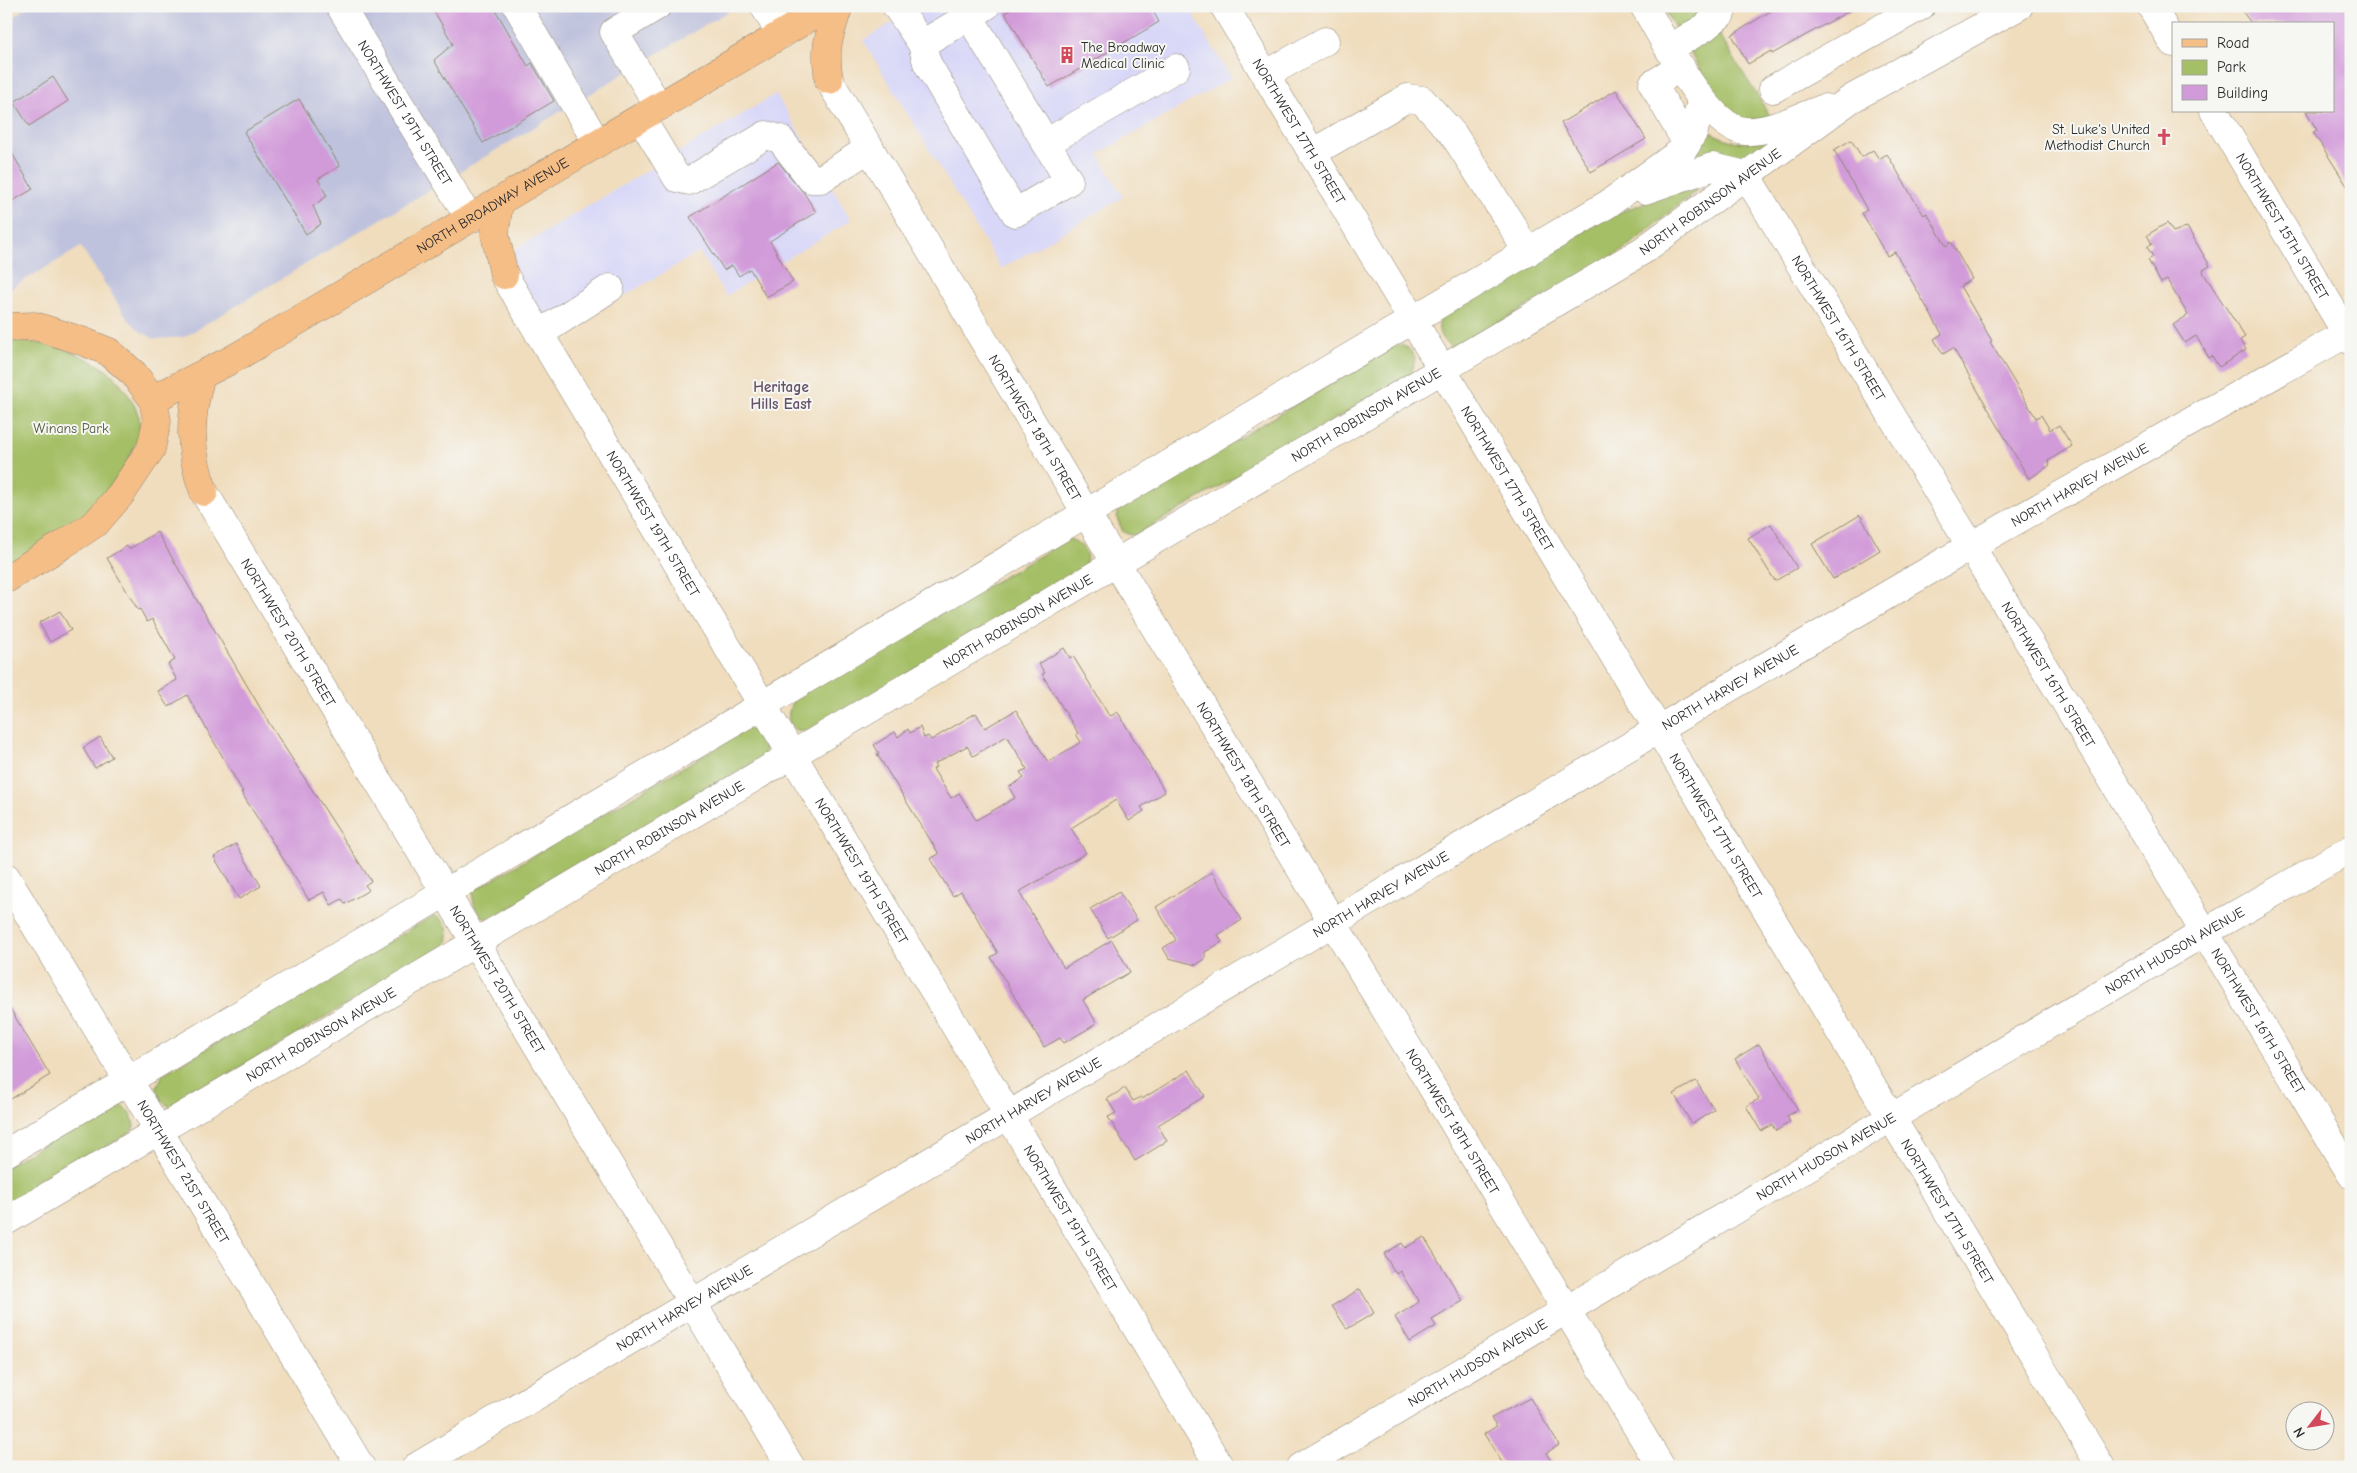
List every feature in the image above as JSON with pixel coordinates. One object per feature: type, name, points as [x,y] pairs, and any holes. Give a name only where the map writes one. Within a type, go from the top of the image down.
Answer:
[{"type":"main road","name":"NORTH BROADWAY AVENUE","points":[[153,399],[233,359],[829,6]]},
{"type":"main road","points":[[829,80],[826,54],[827,41],[839,6]]},
{"type":"main road","points":[[499,202],[495,234],[504,275]]},
{"type":"main road","points":[[6,327],[35,326],[109,352],[134,374],[153,399],[157,421],[151,449],[121,494],[96,523],[6,579]]},
{"type":"main road","points":[[200,375],[192,406],[192,443],[193,458],[204,492]]},
{"type":"street","name":"NORTHWEST 19TH STREET","points":[[340,6],[470,219]]},
{"type":"street","points":[[517,6],[597,143]]},
{"type":"street","points":[[657,6],[614,32],[678,178],[689,180],[766,135],[780,139],[811,179],[821,179],[870,148]]},
{"type":"street","points":[[764,6],[781,35]]},
{"type":"street","points":[[896,6],[922,44],[927,63],[1015,213],[1069,181],[1046,142],[978,11],[922,44]]},
{"type":"street","name":"NORTHWEST 17TH STREET","points":[[1224,6],[2101,1467]]},
{"type":"street","points":[[1644,6],[1701,100],[1727,125],[1746,131],[1769,128],[1852,99]]},
{"type":"street","points":[[1687,144],[1653,84],[1704,28],[1721,14],[1722,6]]},
{"type":"street","points":[[1773,89],[1921,6]]},
{"type":"street","name":"NORTH ROBINSON AVENUE","points":[[6,1221],[1642,251],[1852,99],[1984,15],[2020,6]]},
{"type":"street","points":[[2151,6],[2172,41]]},
{"type":"street","points":[[1265,75],[1325,41]]},
{"type":"street","points":[[1046,142],[1176,68]]},
{"type":"street","name":"NORTHWEST 18TH STREET","points":[[829,80],[1086,513],[1660,1467]]},
{"type":"street","points":[[1312,153],[1408,98],[1422,100],[1454,134],[1513,227],[1527,253]]},
{"type":"street","points":[[6,1153],[1608,204],[1684,150],[1694,131],[1701,100]]},
{"type":"street","name":"NORTHWEST 15TH STREET","points":[[2215,112],[2349,335]]},
{"type":"street","points":[[1608,204],[1704,169],[1725,169],[1746,175]]},
{"type":"street","name":"NORTHWEST 16TH STREET","points":[[1746,175],[2351,1174]]},
{"type":"street","name":"NORTHWEST 19TH STREET","points":[[504,275],[1220,1467]]},
{"type":"street","points":[[539,334],[610,288]]},
{"type":"street","name":"NORTH HARVEY AVENUE","points":[[416,1467],[1657,730],[1971,546],[2349,335]]},
{"type":"street","name":"NORTHWEST 20TH STREET","points":[[204,492],[791,1467]]},
{"type":"street","name":"NORTH HUDSON AVENUE","points":[[1302,1467],[2205,932],[2351,849]]},
{"type":"street","name":"NORTHWEST 21ST STREET","points":[[6,877],[361,1467]]},
{"type":"shaded area","points":[[29,6],[737,6],[184,337],[155,339],[141,332],[128,319],[81,247],[6,291],[6,22]]},
{"type":"shaded area","points":[[920,6],[1188,6],[1231,78],[1098,154],[1123,197],[1001,269],[863,40]]},
{"type":"shaded area","points":[[776,94],[851,220],[726,296],[699,252],[556,336],[506,255]]},
{"type":"green space","points":[[1662,6],[1701,6],[1770,116],[1743,122],[1716,96]]},
{"type":"green space","points":[[1710,132],[1738,142],[1754,142],[1783,136],[1741,158],[1690,163],[1699,151],[1707,133]]},
{"type":"green space","points":[[1694,183],[1698,185],[1698,189],[1624,250],[1456,348],[1446,342],[1440,335],[1439,326],[1442,315],[1606,218]]},
{"type":"green space","name":"Winans Park","points":[[6,341],[20,341],[61,348],[98,365],[110,373],[124,389],[137,411],[140,424],[138,436],[126,463],[107,491],[96,503],[69,527],[6,566]]},
{"type":"green space","points":[[1396,345],[1407,348],[1415,358],[1411,375],[1134,536],[1123,532],[1117,518],[1119,509]]},
{"type":"green space","points":[[1069,539],[1085,551],[1087,559],[1082,569],[812,731],[804,732],[797,730],[790,723],[789,712],[794,698]]},
{"type":"green space","points":[[748,729],[761,733],[766,742],[764,756],[491,920],[478,913],[473,901],[473,891]]},
{"type":"green space","points":[[433,916],[442,920],[447,927],[446,945],[173,1108],[162,1102],[156,1089],[163,1074]]},
{"type":"green space","points":[[113,1105],[120,1105],[131,1113],[134,1126],[132,1131],[6,1208],[6,1166]]},
{"type":"building","points":[[431,6],[493,6],[528,66],[532,63],[554,101],[483,143],[434,60],[453,44]]},
{"type":"building","name":"The Broadway Medical Clinic","points":[[1016,6],[1150,6],[1159,22],[1049,87],[1005,13]]},
{"type":"building","points":[[1779,6],[1858,6],[1772,54],[1771,51],[1748,64],[1732,35]]},
{"type":"building","points":[[2238,6],[2351,6],[2351,192],[2313,132],[2317,130],[2307,112],[2334,112],[2334,22],[2250,22]]},
{"type":"building","points":[[53,77],[68,101],[29,126],[14,102]]},
{"type":"building","points":[[1616,90],[1646,139],[1591,172],[1561,123]]},
{"type":"building","points":[[299,99],[340,166],[318,179],[327,196],[313,206],[321,224],[306,234],[244,132]]},
{"type":"building","points":[[1851,140],[1862,157],[1873,150],[1879,159],[1887,154],[1913,198],[1924,215],[1927,213],[1946,246],[1951,242],[1972,279],[1960,286],[1992,341],[1990,342],[2036,418],[2041,415],[2050,430],[2059,425],[2072,446],[2048,461],[2050,465],[2029,479],[1953,348],[1943,354],[1934,339],[1942,334],[1895,252],[1887,256],[1862,213],[1867,210],[1834,150]]},
{"type":"building","points":[[6,143],[33,189],[6,205]]},
{"type":"building","points":[[778,162],[804,193],[816,212],[770,241],[793,282],[766,297],[750,269],[739,276],[732,265],[724,270],[690,217]]},
{"type":"building","points":[[2167,223],[2173,232],[2187,227],[2210,266],[2203,270],[2204,274],[2245,337],[2240,340],[2246,350],[2219,367],[2212,356],[2209,358],[2196,336],[2185,343],[2173,325],[2188,315],[2167,280],[2161,283],[2148,260],[2153,257],[2147,247],[2152,244],[2147,235]]},
{"type":"building","points":[[1860,515],[1880,550],[1833,579],[1812,544]]},
{"type":"building","points":[[1771,524],[1797,568],[1775,581],[1748,538]]},
{"type":"building","points":[[157,532],[269,723],[371,881],[365,885],[369,890],[345,904],[342,899],[331,905],[324,892],[309,900],[241,792],[243,792],[187,695],[168,707],[158,691],[177,680],[168,664],[175,660],[152,619],[147,622],[140,609],[138,610],[107,558],[127,546],[129,549]]},
{"type":"building","points":[[60,611],[71,630],[50,642],[39,623]]},
{"type":"building","points":[[1064,648],[1070,658],[1073,656],[1108,714],[1111,716],[1117,712],[1119,714],[1165,792],[1141,807],[1144,811],[1129,821],[1116,800],[1071,828],[1086,853],[1019,892],[1064,968],[1112,940],[1130,972],[1083,1000],[1096,1022],[1091,1027],[1064,1043],[1060,1038],[1044,1047],[991,957],[998,953],[961,891],[953,896],[930,859],[939,854],[877,754],[879,753],[874,745],[895,732],[898,737],[908,729],[910,733],[920,727],[924,738],[928,736],[931,740],[976,713],[985,728],[1016,710],[1048,762],[1081,742],[1076,734],[1078,733],[1042,674],[1045,673],[1039,664]],"holes":[[[1007,736],[1027,769],[1020,772],[1024,778],[1009,787],[1015,798],[976,820],[959,793],[951,798],[933,769],[936,767],[934,764],[967,746],[973,756]]]},
{"type":"building","points":[[100,737],[112,757],[95,768],[83,748]]},
{"type":"building","points":[[236,844],[261,886],[239,899],[214,857]]},
{"type":"building","points":[[1212,872],[1242,920],[1218,935],[1222,942],[1205,952],[1205,959],[1196,965],[1169,958],[1163,948],[1176,940],[1156,907]]},
{"type":"building","points":[[1119,892],[1137,920],[1108,938],[1090,909]]},
{"type":"building","points":[[6,1002],[50,1075],[6,1102]]},
{"type":"building","points":[[1759,1044],[1798,1110],[1787,1116],[1790,1122],[1776,1131],[1772,1125],[1761,1131],[1746,1106],[1759,1099],[1735,1059]]},
{"type":"building","points":[[1189,1070],[1205,1096],[1158,1125],[1167,1141],[1135,1161],[1108,1117],[1116,1113],[1107,1099],[1125,1088],[1133,1101],[1141,1097],[1142,1099]]},
{"type":"building","points":[[1696,1081],[1714,1110],[1692,1124],[1674,1094]]},
{"type":"building","points":[[1424,1237],[1463,1301],[1432,1320],[1436,1326],[1410,1342],[1395,1317],[1419,1302],[1400,1271],[1396,1274],[1384,1254],[1402,1243],[1405,1248]]},
{"type":"building","points":[[1360,1289],[1374,1313],[1347,1329],[1332,1306]]},
{"type":"building","points":[[1530,1398],[1559,1445],[1546,1453],[1555,1467],[1505,1467],[1484,1434],[1497,1426],[1491,1418]]},
{"type":"place","name":"The Broadway Medical Clinic","points":[[1067,55]]},
{"type":"place","name":"St. Luke's United Methodist Church","points":[[2164,137]]},
{"type":"district","name":"Heritage Hills East","points":[[781,396]]}]
